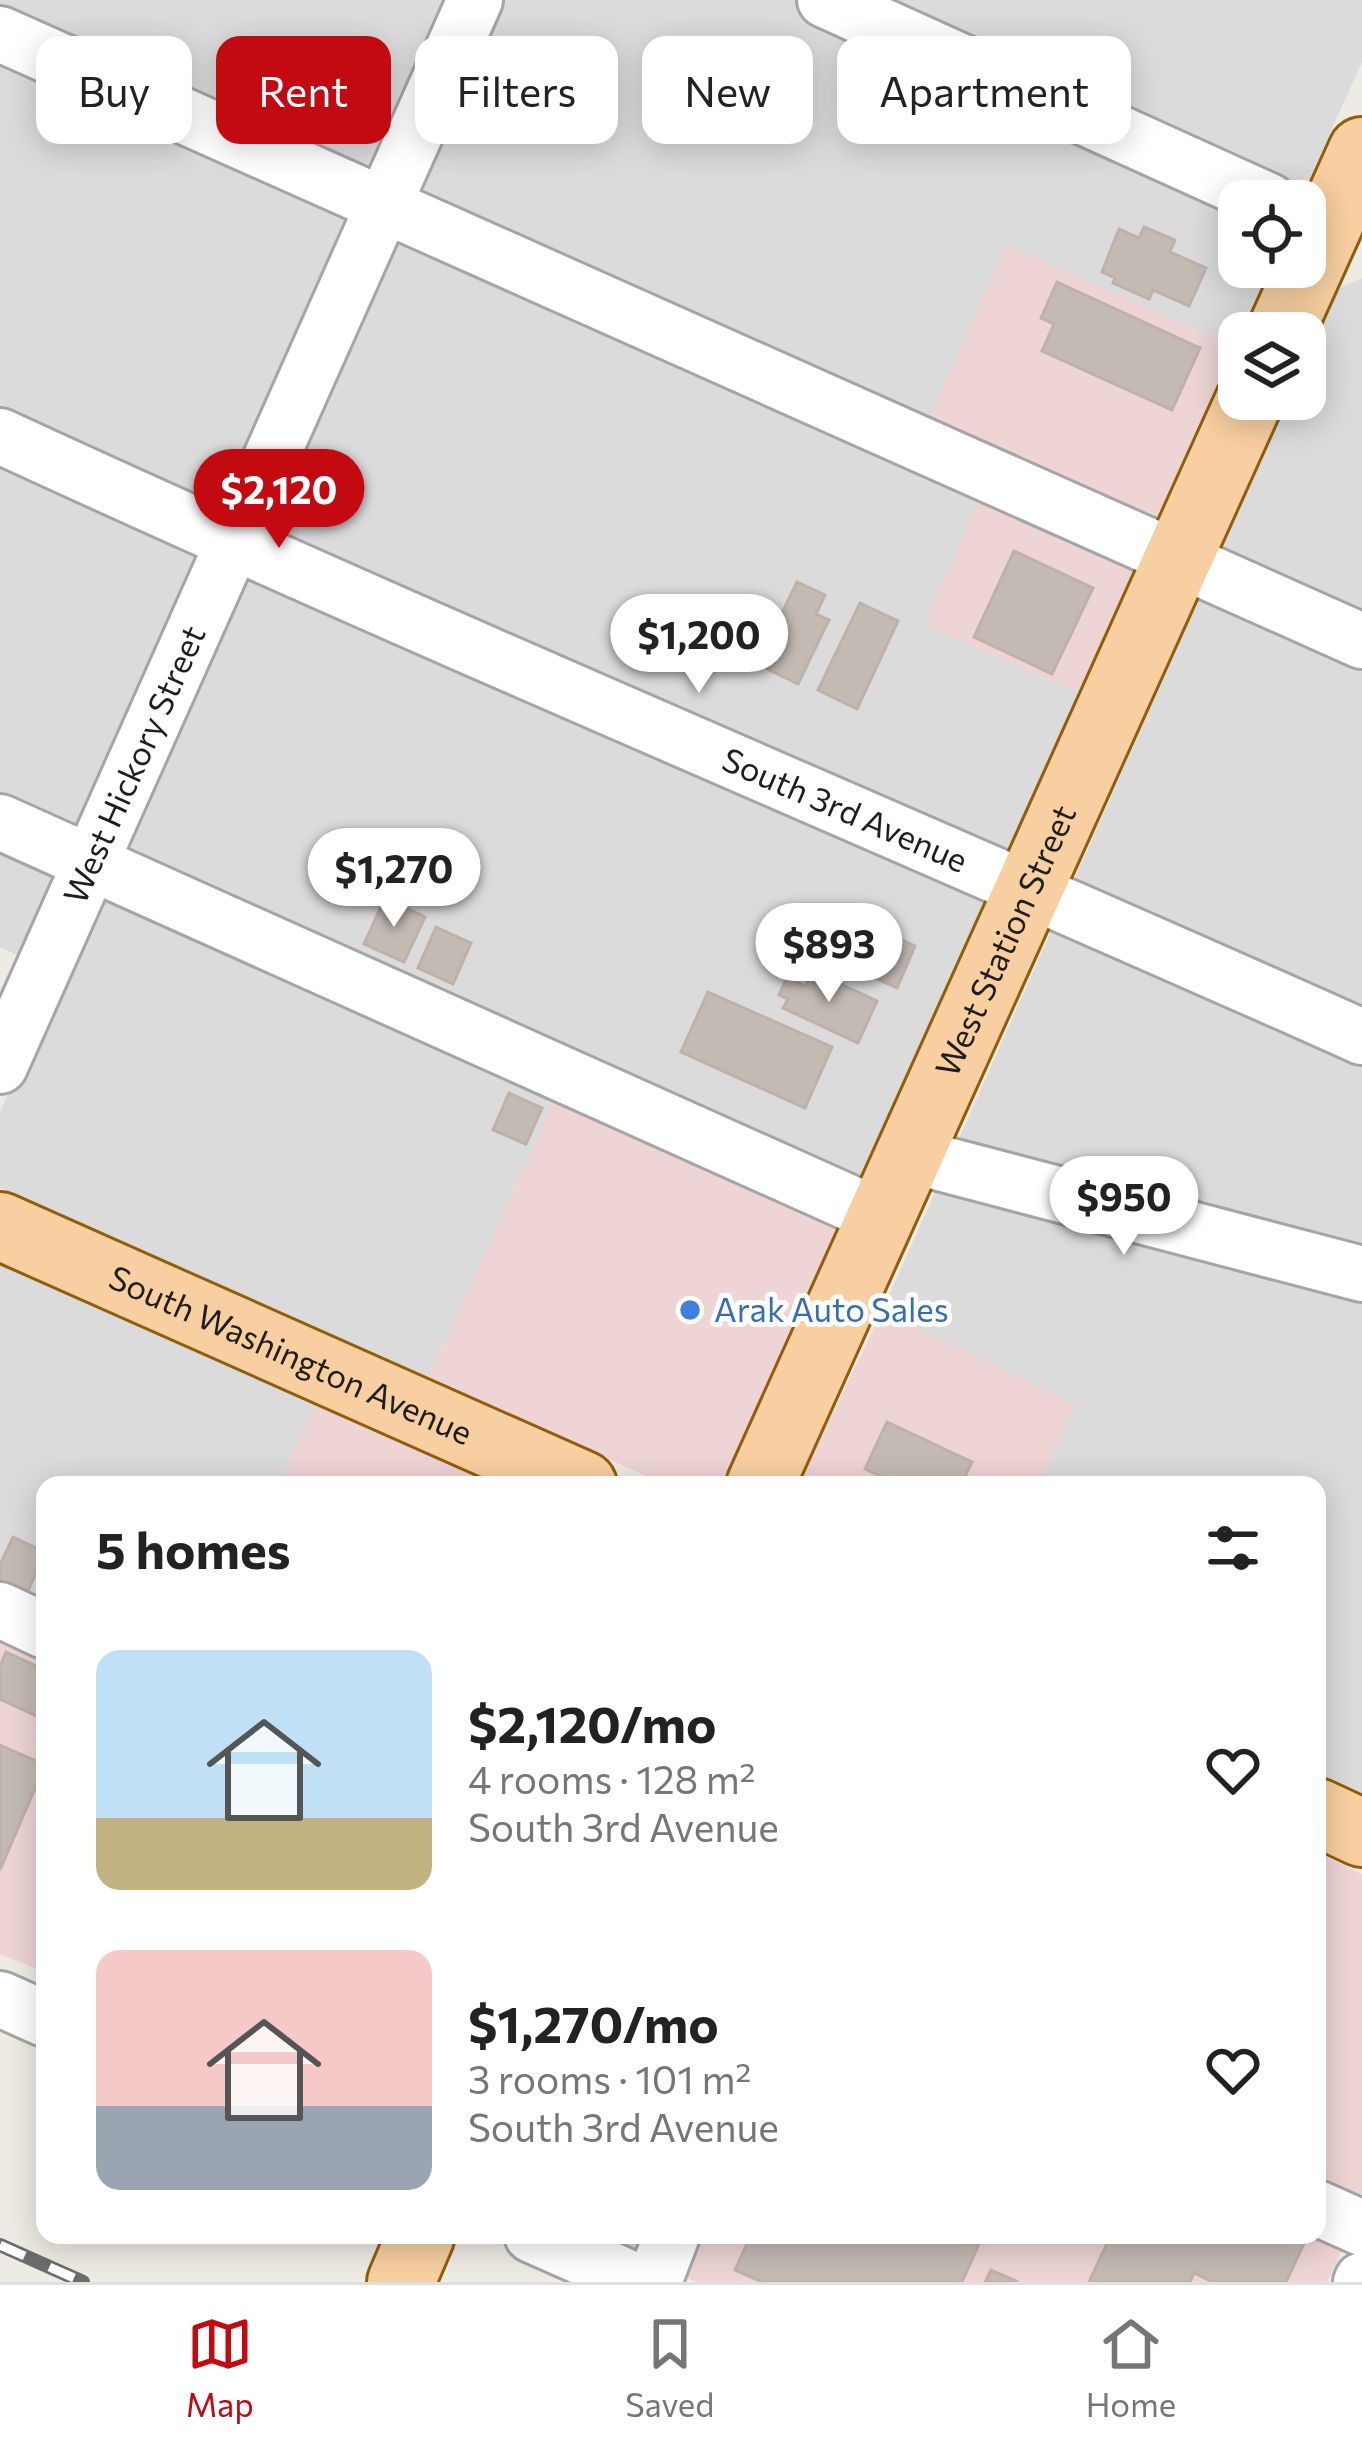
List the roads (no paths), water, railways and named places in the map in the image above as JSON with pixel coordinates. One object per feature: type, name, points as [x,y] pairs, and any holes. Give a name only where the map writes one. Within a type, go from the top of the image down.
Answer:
[{"type":"main road","points":[[1290,312],[1332,229],[1362,151]]},
{"type":"main road","name":"West Station Street","points":[[764,1476],[1241,420]]},
{"type":"main road","name":"South Washington Avenue","points":[[0,1226],[563,1476]]},
{"type":"main road","points":[[1326,1816],[1362,1833]]},
{"type":"main road","points":[[401,2282],[417,2244]]},
{"type":"street","name":"West Hickory Street","points":[[0,1066],[475,0]]},
{"type":"street","points":[[825,0],[1223,180]]},
{"type":"street","points":[[0,34],[1362,641]]},
{"type":"street","name":"South 3rd Avenue","points":[[0,436],[233,544],[1362,1036]]},
{"type":"street","points":[[0,822],[880,1217]]},
{"type":"street","points":[[909,1155],[1362,1274]]},
{"type":"street","points":[[0,1610],[36,1627]]},
{"type":"street","points":[[0,2000],[36,2015]]},
{"type":"street","points":[[1326,2212],[1362,2228]]},
{"type":"street","points":[[552,2244],[638,2282]]},
{"type":"street","points":[[654,2282],[669,2244]]},
{"type":"railway","points":[[0,2245],[83,2282]]},
{"type":"place","name":"Arak Auto Sales","points":[[690,1310]]}]
